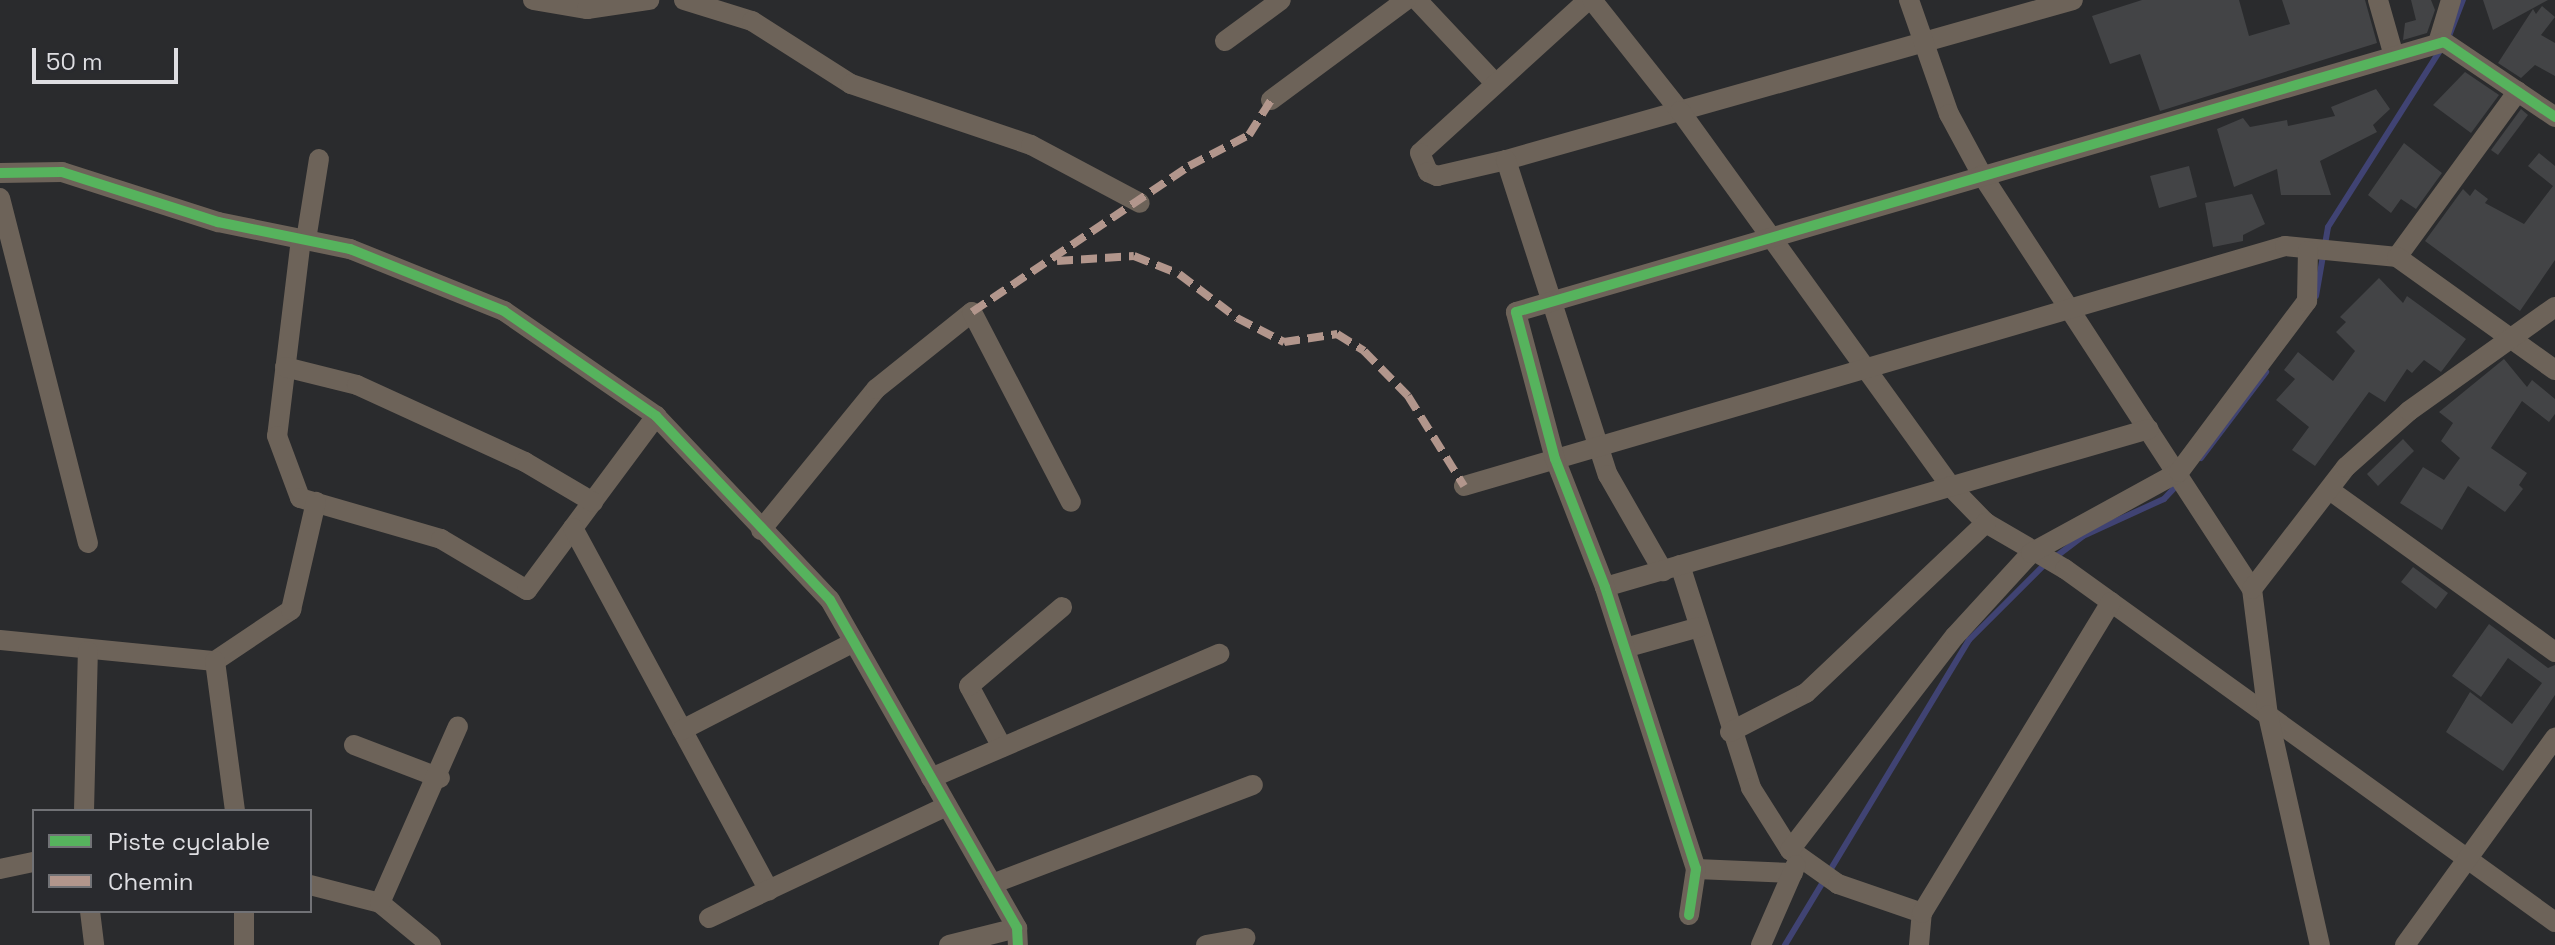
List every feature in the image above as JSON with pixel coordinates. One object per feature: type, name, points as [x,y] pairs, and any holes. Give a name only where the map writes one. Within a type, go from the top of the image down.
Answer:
[{"type":"street","points":[[533,0],[587,9],[649,0]]},
{"type":"street","points":[[684,0],[752,21],[851,84],[1031,145],[1140,203]]},
{"type":"street","points":[[1225,41],[1281,0]]},
{"type":"street","points":[[1271,100],[1406,0]]},
{"type":"street","points":[[1417,0],[1494,82]]},
{"type":"street","points":[[2073,0],[1920,43],[1680,111],[1506,160],[1437,176],[1421,164],[1420,153],[1494,82],[1590,0],[1680,111],[1950,486],[1986,523],[2034,555],[2065,569],[2555,922]]},
{"type":"street","points":[[1909,0],[1920,43],[1982,175],[2067,310],[2183,480],[2252,589],[2268,715],[2320,945]]},
{"type":"street","points":[[2378,0],[2394,56]]},
{"type":"street","points":[[2445,44],[2451,0]]},
{"type":"street","points":[[1689,915],[1696,869],[1605,587],[1555,459],[1513,318],[1522,308],[2394,56],[2445,44],[2555,117]]},
{"type":"street","points":[[2397,257],[2518,91]]},
{"type":"street","points":[[319,159],[304,240],[277,436],[300,498],[441,539],[527,590],[656,416]]},
{"type":"street","points":[[1506,160],[1598,446],[1672,568],[1699,627],[1730,732],[1751,788],[1794,860]]},
{"type":"street","points":[[0,173],[62,172],[218,222],[350,249],[504,311],[656,416],[830,600],[992,884],[1017,936],[949,945]]},
{"type":"street","points":[[0,198],[88,543]]},
{"type":"street","points":[[1464,486],[2285,246],[2319,252],[2397,257],[2555,370]]},
{"type":"street","points":[[1761,945],[1794,860],[1955,636],[2034,555],[2183,480],[2307,301],[2319,252]]},
{"type":"street","points":[[2252,589],[2331,491],[2346,467],[2409,411],[2555,307]]},
{"type":"street","points":[[761,530],[876,389],[972,312],[1071,502]]},
{"type":"street","points":[[285,367],[357,385],[525,462],[593,502]]},
{"type":"street","points":[[1605,587],[2149,429]]},
{"type":"street","points":[[2331,491],[2555,652]]},
{"type":"street","points":[[0,640],[215,661],[254,641],[291,610],[316,502]]},
{"type":"street","points":[[1730,732],[1806,693],[1986,523]]},
{"type":"street","points":[[573,528],[769,890]]},
{"type":"street","points":[[1919,945],[1922,913],[2111,602]]},
{"type":"street","points":[[1002,747],[969,686],[1062,607]]},
{"type":"street","points":[[1625,648],[1699,627]]},
{"type":"street","points":[[682,730],[854,642]]},
{"type":"street","points":[[84,809],[88,651]]},
{"type":"street","points":[[931,778],[1219,654]]},
{"type":"street","points":[[215,661],[235,809]]},
{"type":"street","points":[[380,903],[440,778],[458,726]]},
{"type":"street","points":[[2405,945],[2555,738]]},
{"type":"street","points":[[354,745],[440,778]]},
{"type":"street","points":[[992,884],[1253,785]]},
{"type":"street","points":[[709,918],[947,806]]},
{"type":"street","points":[[1696,869],[1794,860],[1838,884],[1922,913]]},
{"type":"street","points":[[0,869],[32,862]]},
{"type":"street","points":[[312,886],[380,903],[431,945]]},
{"type":"street","points":[[90,913],[94,945]]},
{"type":"street","points":[[244,913],[244,945]]},
{"type":"street","points":[[1206,945],[1245,938]]},
{"type":"building","points":[[2142,0],[2239,0],[2249,36],[2290,24],[2282,0],[2365,0],[2377,43],[2160,111],[2140,54],[2110,64],[2092,16]]},
{"type":"building","points":[[2411,0],[2431,0],[2435,10],[2427,33],[2403,40],[2405,23],[2416,20]]},
{"type":"building","points":[[2483,0],[2548,0],[2493,30]]},
{"type":"building","points":[[2542,6],[2555,17],[2541,35],[2555,43],[2555,76],[2535,65],[2521,78],[2498,63],[2533,9],[2536,14]]},
{"type":"building","points":[[2465,72],[2499,95],[2471,133],[2433,105]]},
{"type":"building","points":[[2376,89],[2390,109],[2373,125],[2377,132],[2320,161],[2331,195],[2281,195],[2277,169],[2234,187],[2217,129],[2243,118],[2250,127],[2287,120],[2288,126],[2335,116],[2331,107]]},
{"type":"building","points":[[2521,109],[2528,115],[2498,155],[2491,150]]},
{"type":"building","points":[[2404,143],[2442,173],[2416,209],[2401,199],[2391,213],[2368,195]]},
{"type":"building","points":[[2539,153],[2555,166],[2555,260],[2520,311],[2425,241],[2463,189],[2470,196],[2475,189],[2488,199],[2485,203],[2524,224],[2553,186],[2528,166]]},
{"type":"building","points":[[2189,166],[2197,197],[2159,208],[2150,176]]},
{"type":"building","points":[[2252,194],[2265,224],[2243,235],[2243,241],[2213,247],[2205,203]]},
{"type":"building","points":[[2379,278],[2403,303],[2407,296],[2466,339],[2441,372],[2424,360],[2412,373],[2407,369],[2385,402],[2369,392],[2315,466],[2292,450],[2309,427],[2276,400],[2295,379],[2284,370],[2298,352],[2333,381],[2355,351],[2336,332],[2346,322],[2340,317]]},
{"type":"building","points":[[2504,359],[2527,387],[2532,380],[2555,399],[2555,414],[2549,422],[2522,401],[2491,448],[2527,473],[2519,485],[2523,489],[2505,512],[2468,486],[2442,530],[2400,503],[2423,467],[2444,480],[2460,458],[2441,441],[2453,423],[2439,412]]},
{"type":"building","points":[[2403,439],[2414,451],[2378,486],[2367,474]]},
{"type":"building","points":[[2413,567],[2448,593],[2436,609],[2401,582]]},
{"type":"building","points":[[2489,624],[2548,668],[2555,665],[2555,695],[2503,771],[2446,732],[2470,692],[2512,724],[2542,683],[2508,658],[2481,697],[2452,676]]},
{"type":"waterway","points":[[2449,36],[2463,0]]},
{"type":"waterway","points":[[2316,296],[2328,227],[2441,49]]},
{"type":"waterway","points":[[2201,458],[2266,372]]},
{"type":"waterway","points":[[2054,558],[2083,536],[2164,499],[2177,485]]},
{"type":"waterway","points":[[1785,945],[1969,640],[2045,564]]},
{"type":"marked path","points":[[972,312],[1189,166],[1249,135],[1271,100]]},
{"type":"marked path","points":[[1057,261],[1134,256],[1179,274],[1237,318],[1284,342],[1337,334],[1364,351],[1408,396],[1464,486]]},
{"type":"cycle path","points":[[1689,915],[1696,869],[1605,587],[1555,459],[1516,312],[2444,42],[2555,117]]},
{"type":"cycle path","points":[[0,173],[62,172],[218,222],[350,249],[504,311],[656,416],[830,600],[1017,928],[1018,945]]}]
